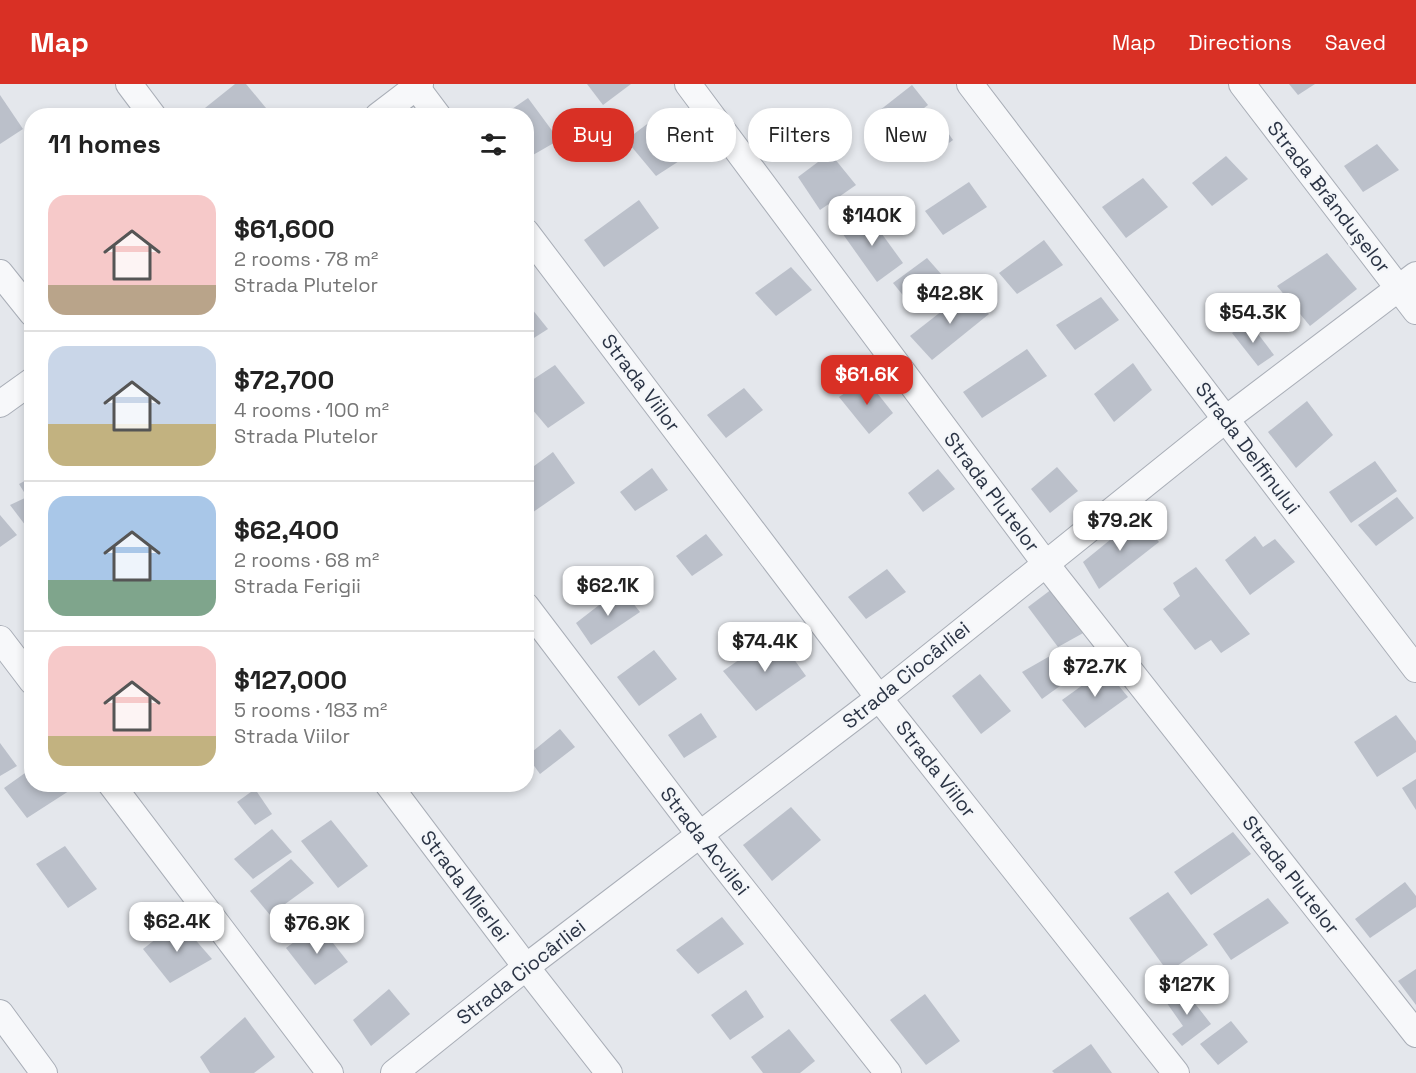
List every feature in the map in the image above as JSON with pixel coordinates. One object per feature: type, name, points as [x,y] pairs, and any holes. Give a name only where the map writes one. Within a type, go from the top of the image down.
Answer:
[{"type":"street","points":[[129,84],[147,108]]},
{"type":"street","name":"Strada Plutelor","points":[[688,84],[1045,563],[1416,1034]]},
{"type":"street","name":"Strada Delfinului","points":[[970,84],[1416,669]]},
{"type":"street","name":"Strada Brândușelor","points":[[1242,84],[1408,282],[1416,311]]},
{"type":"street","points":[[388,108],[417,85],[433,108]]},
{"type":"street","name":"Strada Viilor","points":[[534,243],[879,698],[1176,1073]]},
{"type":"street","points":[[0,273],[24,303]]},
{"type":"street","name":"Strada Ciocârliei","points":[[394,1073],[526,967],[879,698],[1226,419],[1408,282]]},
{"type":"street","points":[[0,404],[24,387]]},
{"type":"street","name":"Strada Acvilei","points":[[534,617],[700,835],[888,1073]]},
{"type":"street","points":[[0,639],[24,670]]},
{"type":"street","points":[[117,792],[330,1073]]},
{"type":"street","name":"Strada Mierlei","points":[[394,792],[609,1073]]},
{"type":"street","points":[[0,1013],[44,1073]]},
{"type":"building","points":[[235,84],[246,84],[266,108],[205,108]]},
{"type":"building","points":[[587,84],[631,84],[603,105]]},
{"type":"building","points":[[1289,84],[1315,84],[1298,95]]},
{"type":"building","points":[[912,85],[928,105],[924,108],[883,108]]},
{"type":"building","points":[[0,95],[23,129],[0,144]]},
{"type":"building","points":[[528,98],[552,131],[552,144],[534,154],[534,108],[514,108]]},
{"type":"building","points":[[646,125],[646,162],[678,162],[656,176],[634,150],[634,134]]},
{"type":"building","points":[[1377,144],[1399,170],[1363,192],[1344,166]]},
{"type":"building","points":[[1226,156],[1248,179],[1212,206],[1192,183]]},
{"type":"building","points":[[818,162],[837,162],[856,185],[820,210],[798,177]]},
{"type":"building","points":[[1143,178],[1168,207],[1126,238],[1102,207]]},
{"type":"building","points":[[969,182],[987,207],[943,235],[925,211]]},
{"type":"building","points":[[639,200],[659,228],[604,267],[584,240]]},
{"type":"building","points":[[866,212],[903,263],[877,282],[840,230]]},
{"type":"building","points":[[1044,240],[1063,265],[1017,294],[999,273]]},
{"type":"building","points":[[1327,253],[1357,289],[1310,326],[1277,286]]},
{"type":"building","points":[[927,258],[949,283],[915,310],[893,283]]},
{"type":"building","points":[[791,267],[812,290],[776,316],[755,293]]},
{"type":"building","points":[[970,289],[989,314],[932,360],[910,336]]},
{"type":"building","points":[[1101,297],[1119,320],[1075,350],[1056,325]]},
{"type":"building","points":[[534,312],[548,329],[534,338]]},
{"type":"building","points":[[1249,322],[1274,355],[1258,366],[1232,333]]},
{"type":"building","points":[[1027,349],[1047,376],[982,418],[963,392]]},
{"type":"building","points":[[1133,363],[1152,390],[1114,422],[1094,394]]},
{"type":"building","points":[[555,365],[585,403],[548,428],[534,411],[534,379]]},
{"type":"building","points":[[866,379],[893,413],[869,434],[839,397]]},
{"type":"building","points":[[744,388],[763,410],[726,438],[707,415]]},
{"type":"building","points":[[1307,401],[1333,435],[1296,468],[1268,432]]},
{"type":"building","points":[[553,452],[575,483],[534,511],[534,466]]},
{"type":"building","points":[[1375,461],[1397,491],[1351,523],[1329,492]]},
{"type":"building","points":[[1057,467],[1078,491],[1050,513],[1031,489]]},
{"type":"building","points":[[652,468],[668,490],[635,511],[620,492]]},
{"type":"building","points":[[938,469],[955,489],[923,512],[908,493]]},
{"type":"building","points":[[24,481],[24,492],[19,484]]},
{"type":"building","points":[[1397,497],[1414,518],[1376,546],[1358,525]]},
{"type":"building","points":[[24,498],[24,523],[10,505]]},
{"type":"building","points":[[0,515],[17,535],[0,547]]},
{"type":"building","points":[[1138,517],[1159,542],[1099,589],[1083,562]]},
{"type":"building","points":[[706,534],[723,555],[692,576],[676,556]]},
{"type":"building","points":[[1255,536],[1263,547],[1275,539],[1295,562],[1250,595],[1225,560]]},
{"type":"building","points":[[1196,567],[1250,634],[1221,653],[1211,640],[1195,650],[1163,609],[1180,596],[1173,583]]},
{"type":"building","points":[[887,569],[906,592],[866,619],[848,597]]},
{"type":"building","points":[[621,588],[640,612],[591,645],[576,623]]},
{"type":"building","points":[[1052,589],[1085,632],[1058,647],[1028,607]]},
{"type":"building","points":[[776,634],[806,676],[756,711],[723,671]]},
{"type":"building","points":[[1064,648],[1082,670],[1042,699],[1022,672]]},
{"type":"building","points":[[654,650],[677,679],[639,706],[617,677]]},
{"type":"building","points":[[1105,669],[1128,697],[1085,728],[1062,700]]},
{"type":"building","points":[[980,674],[1011,711],[981,734],[952,696]]},
{"type":"building","points":[[701,713],[717,737],[684,758],[668,735]]},
{"type":"building","points":[[1396,715],[1416,741],[1416,752],[1377,777],[1354,742]]},
{"type":"building","points":[[560,729],[575,747],[540,774],[534,766],[534,750]]},
{"type":"building","points":[[0,743],[17,766],[0,776]]},
{"type":"building","points":[[24,774],[24,792],[67,792],[27,818],[4,788]]},
{"type":"building","points":[[1416,779],[1416,810],[1402,788]]},
{"type":"building","points":[[251,792],[257,792],[272,814],[255,825],[237,802]]},
{"type":"building","points":[[791,807],[821,840],[772,881],[743,845]]},
{"type":"building","points":[[331,820],[368,866],[338,888],[301,841]]},
{"type":"building","points":[[272,829],[292,852],[253,879],[234,859]]},
{"type":"building","points":[[1233,832],[1251,854],[1191,895],[1174,872]]},
{"type":"building","points":[[65,846],[97,889],[68,908],[36,864]]},
{"type":"building","points":[[291,859],[314,883],[270,915],[250,891]]},
{"type":"building","points":[[1405,882],[1416,896],[1416,907],[1370,938],[1355,919]]},
{"type":"building","points":[[1168,892],[1208,945],[1168,972],[1129,918]]},
{"type":"building","points":[[1268,898],[1289,923],[1231,960],[1213,934]]},
{"type":"building","points":[[722,917],[744,944],[698,974],[676,950]]},
{"type":"building","points":[[179,921],[212,959],[170,983],[143,949]]},
{"type":"building","points":[[318,924],[348,962],[315,985],[286,948]]},
{"type":"building","points":[[1416,969],[1416,1005],[1398,981]]},
{"type":"building","points":[[1182,987],[1211,1024],[1182,1046],[1172,1034],[1183,1026],[1164,999]]},
{"type":"building","points":[[389,989],[410,1014],[371,1046],[353,1020]]},
{"type":"building","points":[[746,990],[764,1017],[730,1040],[711,1015]]},
{"type":"building","points":[[925,994],[960,1041],[926,1065],[890,1020]]},
{"type":"building","points":[[245,1017],[275,1057],[254,1073],[210,1073],[200,1057]]},
{"type":"building","points":[[1231,1021],[1248,1042],[1218,1065],[1200,1044]]},
{"type":"building","points":[[789,1029],[815,1061],[800,1073],[763,1073],[751,1057]]},
{"type":"building","points":[[1091,1044],[1112,1073],[1054,1073],[1052,1071]]}]
